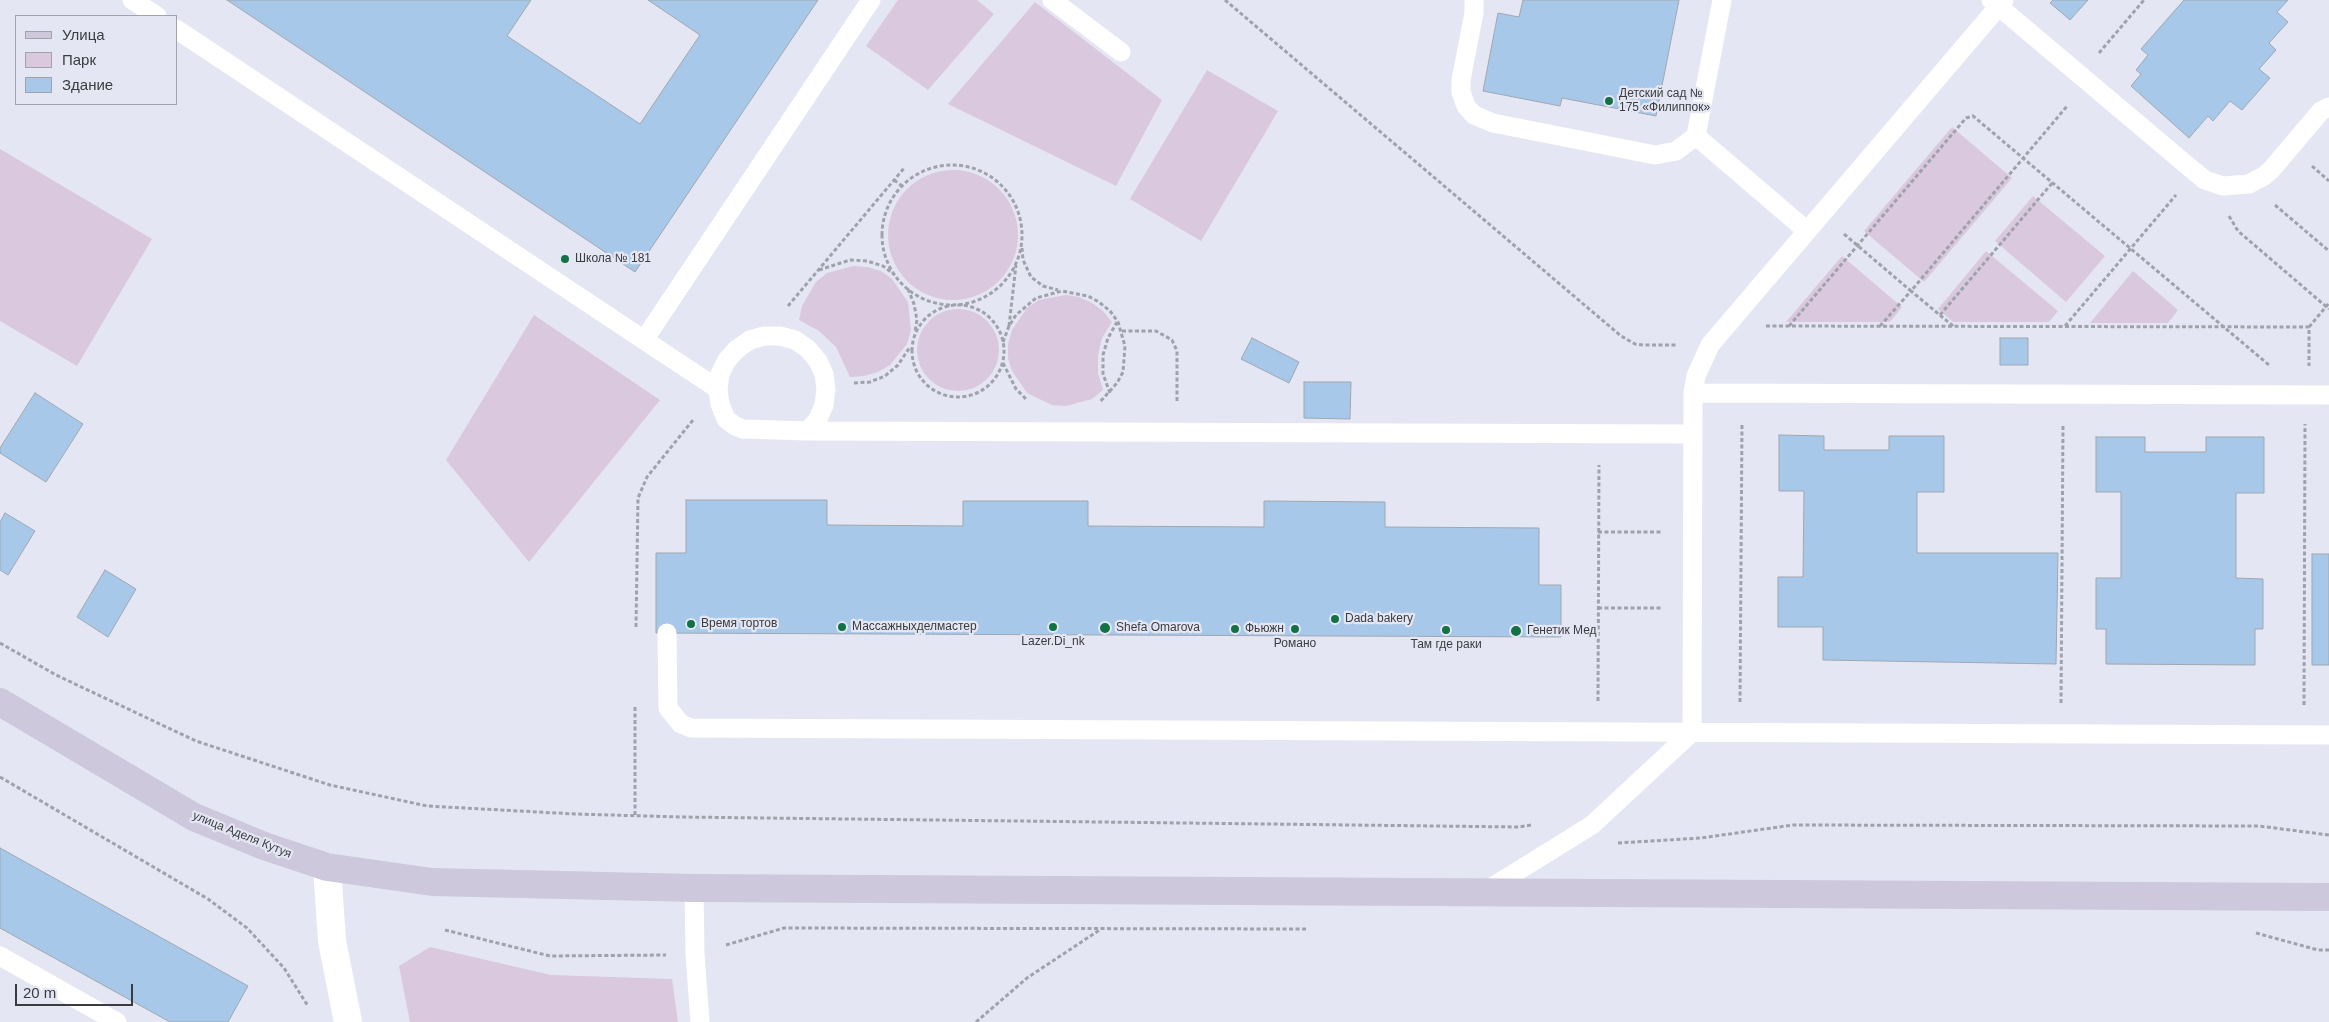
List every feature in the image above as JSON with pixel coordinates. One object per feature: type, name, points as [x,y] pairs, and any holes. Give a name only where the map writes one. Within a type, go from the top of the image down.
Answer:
[{"type":"main road","name":"улица Аделя Кутуя","points":[[0,702],[194,817],[264,846],[327,867],[449,884],[694,888],[2323,899]]},
{"type":"street","points":[[327,867],[332,941],[348,1022]]},
{"type":"lane","points":[[132,0],[155,15]]},
{"type":"lane","points":[[644,340],[872,0]]},
{"type":"lane","points":[[1052,0],[1121,52]]},
{"type":"lane","points":[[1474,0],[1474,13],[1461,80],[1461,92],[1466,106],[1474,115],[1493,123],[1655,155],[1676,152],[1696,136],[1722,0]]},
{"type":"lane","points":[[1482,893],[1592,825],[1692,732],[1693,393],[1699,367],[1710,345],[1998,2],[2195,172],[2205,180],[2223,186],[2249,184],[2272,170],[2321,112],[2329,107]]},
{"type":"lane","points":[[178,30],[718,389]]},
{"type":"lane","points":[[1696,136],[1807,231]]},
{"type":"lane","points":[[808,431],[818,419],[824,405],[826,389],[824,374],[818,360],[808,349],[795,340],[780,336],[764,336],[750,340],[737,349],[727,360],[720,374],[718,389],[720,404],[726,419],[735,426],[749,430],[808,431],[1693,434]]},
{"type":"lane","points":[[1693,393],[2329,395]]},
{"type":"lane","points":[[667,633],[668,708],[681,724],[691,728],[2329,735]]},
{"type":"lane","points":[[694,888],[695,954],[700,1022]]},
{"type":"lane","points":[[0,956],[117,1022]]},
{"type":"path","points":[[1225,0],[1621,336],[1635,344],[1643,345],[1710,345]]},
{"type":"path","points":[[1880,326],[2024,157],[2144,0]]},
{"type":"path","points":[[1789,326],[1966,118],[1973,116],[1978,118],[2307,395]]},
{"type":"path","points":[[896,276],[887,259],[882,240],[884,220],[890,202],[902,186],[918,174],[936,166],[955,164],[975,168],[992,177],[1007,190],[1017,207],[1022,226],[1023,260],[1031,277],[1043,286],[1088,296],[1110,311],[1118,322],[1125,346],[1123,372],[1110,393],[1094,406]]},
{"type":"path","points":[[764,336],[905,167]]},
{"type":"path","points":[[2065,326],[2195,172]]},
{"type":"path","points":[[894,180],[902,186]]},
{"type":"path","points":[[1940,315],[2053,182]]},
{"type":"path","points":[[2249,184],[2329,251]]},
{"type":"path","points":[[2223,186],[2229,218],[2238,231],[2328,306],[2309,327],[2304,735]]},
{"type":"path","points":[[1821,214],[1953,326]]},
{"type":"path","points":[[1003,342],[1009,326],[1016,264],[1022,245]]},
{"type":"path","points":[[819,270],[850,260],[867,261],[883,266],[907,288],[914,304],[917,320],[912,348],[917,372],[934,390],[945,395],[963,396],[981,391],[998,374],[1003,362],[1003,342],[999,329],[991,318],[973,308],[936,303],[907,288]]},
{"type":"path","points":[[824,374],[837,381],[853,384],[870,382],[885,376],[898,365],[908,352],[920,324],[929,315],[940,308],[972,302],[990,294],[1005,281],[1016,264]]},
{"type":"path","points":[[1009,326],[1025,306],[1036,298],[1062,291]]},
{"type":"path","points":[[1110,393],[1104,374],[1103,355],[1108,338],[1118,322]]},
{"type":"path","points":[[1726,326],[2309,327]]},
{"type":"path","points":[[1122,331],[1156,331],[1167,336],[1175,346],[1177,351],[1177,432]]},
{"type":"path","points":[[1003,362],[1016,389],[1031,403]]},
{"type":"path","points":[[636,629],[636,511],[641,486],[646,477],[718,389]]},
{"type":"path","points":[[1740,733],[1742,393]]},
{"type":"path","points":[[2061,734],[2063,394]]},
{"type":"path","points":[[1598,732],[1599,434]]},
{"type":"path","points":[[1598,532],[1692,532]]},
{"type":"path","points":[[1598,608],[1692,608]]},
{"type":"path","points":[[0,643],[56,675],[196,741],[330,785],[427,806],[635,816],[1519,827],[1537,824]]},
{"type":"path","points":[[635,699],[635,816]]},
{"type":"path","points":[[0,777],[208,899],[246,928],[284,968],[312,1013]]},
{"type":"path","points":[[1592,825],[1611,844],[1701,838],[1793,825],[2259,826],[2329,834]]},
{"type":"path","points":[[445,930],[550,956],[695,954],[784,928],[1311,929]]},
{"type":"path","points":[[976,1022],[1027,978],[1102,928]]},
{"type":"path","points":[[2247,931],[2318,950],[2329,950]]},
{"type":"green space","points":[[898,0],[977,0],[994,14],[928,90],[866,46]]},
{"type":"green space","points":[[1035,2],[1162,100],[1116,186],[948,104]]},
{"type":"green space","points":[[1207,70],[1278,111],[1201,241],[1130,199]]},
{"type":"green space","points":[[1952,127],[2012,178],[1924,282],[1864,231]]},
{"type":"green space","points":[[0,149],[152,239],[77,366],[0,321]]},
{"type":"green space","points":[[953,170],[978,175],[999,189],[1013,210],[1018,235],[1013,260],[999,281],[978,295],[953,300],[928,295],[907,281],[893,260],[888,235],[893,210],[907,189],[928,175]]},
{"type":"green space","points":[[2033,196],[2105,256],[2066,302],[1995,241]]},
{"type":"green space","points":[[1986,251],[2058,311],[2049,322],[1953,322],[1938,309]]},
{"type":"green space","points":[[1842,256],[1902,307],[1890,322],[1786,322]]},
{"type":"green space","points":[[853,266],[881,271],[892,279],[908,302],[911,330],[907,344],[890,365],[878,372],[850,377],[836,347],[819,331],[799,320],[802,306],[816,282],[827,273]]},
{"type":"green space","points":[[2133,271],[2178,310],[2168,323],[2090,323]]},
{"type":"green space","points":[[1066,295],[1079,297],[1092,303],[1103,311],[1112,322],[1102,338],[1098,355],[1098,373],[1103,390],[1092,399],[1066,406],[1052,405],[1027,393],[1012,371],[1008,358],[1008,344],[1012,330],[1027,308],[1039,300]]},
{"type":"green space","points":[[950,309],[966,309],[981,316],[992,327],[999,342],[996,366],[987,379],[966,391],[950,391],[935,384],[924,373],[917,358],[917,342],[924,327],[935,316]]},
{"type":"green space","points":[[534,315],[660,400],[529,562],[446,460]]},
{"type":"green space","points":[[430,947],[551,975],[672,979],[678,1022],[410,1022],[399,966]]},
{"type":"building","points":[[227,0],[531,0],[507,36],[640,124],[700,35],[648,0],[818,0],[635,272]]},
{"type":"building","points":[[1523,0],[1679,0],[1656,116],[1562,98],[1560,106],[1483,91],[1498,13],[1519,17]]},
{"type":"building","points":[[2053,0],[2088,0],[2070,20],[2050,3]]},
{"type":"building","points":[[2184,0],[2288,0],[2277,12],[2288,22],[2269,43],[2276,50],[2259,69],[2270,78],[2242,110],[2230,101],[2213,121],[2208,116],[2189,138],[2131,86],[2141,74],[2136,70],[2148,55],[2141,49]]},
{"type":"building","points":[[1252,338],[1299,362],[1289,383],[1241,359]]},
{"type":"building","points":[[2000,338],[2028,338],[2028,365],[2000,365]]},
{"type":"building","points":[[1304,382],[1351,382],[1350,419],[1304,418]]},
{"type":"building","points":[[35,393],[83,424],[46,482],[0,453],[0,448]]},
{"type":"building","points":[[1779,435],[1824,436],[1824,450],[1889,450],[1889,436],[1944,436],[1944,492],[1917,492],[1917,553],[2058,553],[2056,664],[1823,660],[1823,627],[1778,627],[1778,577],[1803,577],[1804,491],[1779,491]]},
{"type":"building","points":[[2096,437],[2145,437],[2145,452],[2206,452],[2206,437],[2264,437],[2264,493],[2236,493],[2236,578],[2263,579],[2263,629],[2255,629],[2255,665],[2106,664],[2106,629],[2096,629],[2096,578],[2121,578],[2121,492],[2096,492]]},
{"type":"building","points":[[686,500],[827,500],[827,525],[963,526],[963,501],[1088,501],[1088,526],[1264,527],[1264,501],[1385,502],[1385,527],[1539,528],[1539,585],[1561,585],[1561,637],[656,633],[656,553],[686,553]]},
{"type":"building","points":[[5,513],[35,531],[8,575],[0,570],[0,522]]},
{"type":"building","points":[[2312,554],[2329,554],[2329,665],[2312,665]]},
{"type":"building","points":[[105,570],[136,589],[108,637],[77,617]]},
{"type":"building","points":[[0,848],[248,986],[228,1022],[170,1022],[0,928]]},
{"type":"place","name":"Детский сад № 175 «Филиппок»","points":[[1609,101]]},
{"type":"place","name":"Школа № 181","points":[[565,259]]},
{"type":"place","name":"Dada bakery","points":[[1335,619]]},
{"type":"place","name":"Время тортов","points":[[691,624]]},
{"type":"place","name":"Массажныхделмастер","points":[[842,627]]},
{"type":"place","name":"Lazer.Di_nk","points":[[1053,627]]},
{"type":"place","name":"Shefa Omarova","points":[[1105,628]]},
{"type":"place","name":"Фьюжн","points":[[1235,629]]},
{"type":"place","name":"Романо","points":[[1295,629]]},
{"type":"place","name":"Там где раки","points":[[1446,630]]},
{"type":"place","name":"Генетик Мед","points":[[1516,631]]}]
